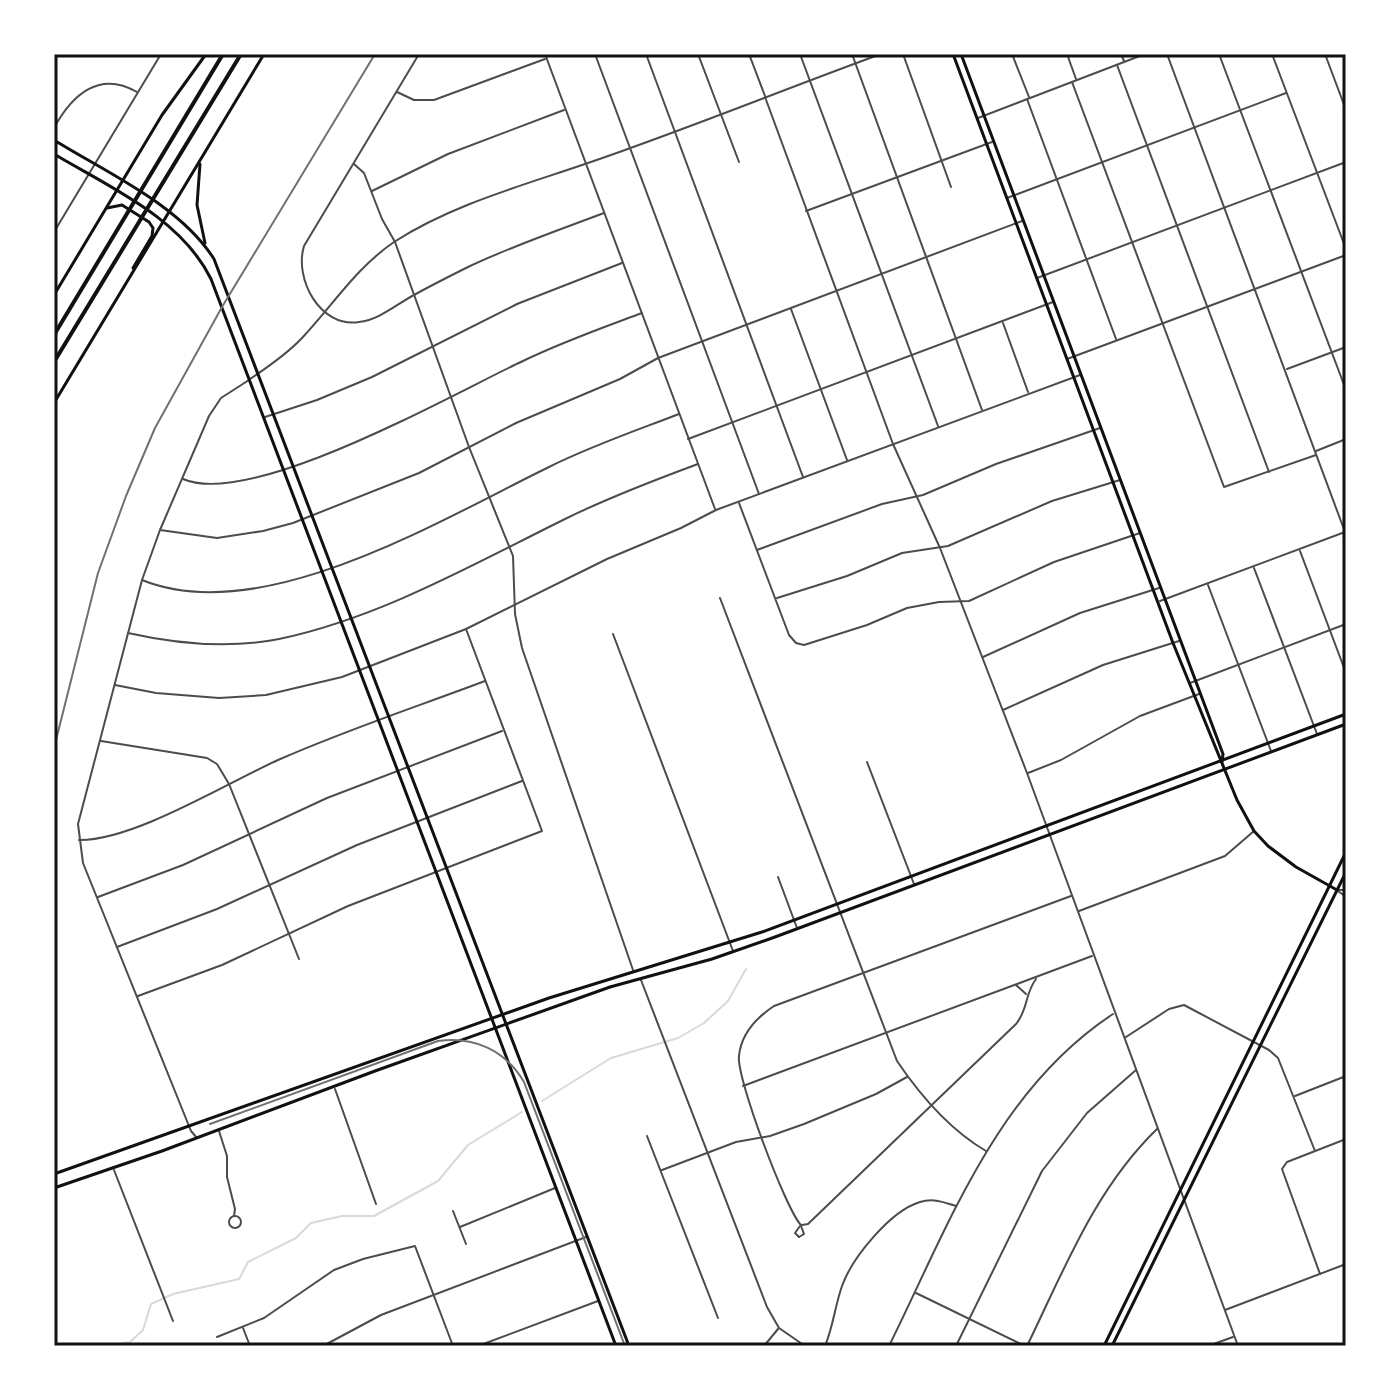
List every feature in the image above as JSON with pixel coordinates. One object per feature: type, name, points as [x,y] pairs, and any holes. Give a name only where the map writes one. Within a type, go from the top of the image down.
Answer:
[{"type":"highway","points":[[54,335],[223,54]]},
{"type":"highway","points":[[54,362],[241,54]]},
{"type":"main road","points":[[54,295],[162,115],[206,54]]},
{"type":"main road","points":[[54,403],[264,54]]},
{"type":"main road","points":[[953,54],[1217,757],[1254,831],[1289,862],[1337,890]]},
{"type":"main road","points":[[961,54],[1201,694],[1223,754],[1222,762]]},
{"type":"main road","points":[[54,140],[189,227],[206,247],[221,274],[629,1346]]},
{"type":"main road","points":[[54,154],[163,221],[188,241],[201,257],[616,1346]]},
{"type":"main road","points":[[203,154],[197,179],[197,205],[206,247]]},
{"type":"main road","points":[[106,209],[112,205],[122,205],[149,222],[153,228],[131,276]]},
{"type":"main road","points":[[211,279],[221,274]]},
{"type":"main road","points":[[224,312],[234,308]]},
{"type":"main road","points":[[54,1174],[560,994],[730,943],[1047,828],[1346,714]]},
{"type":"main road","points":[[54,1188],[564,1003],[734,952],[1346,724]]},
{"type":"main road","points":[[1161,785],[1163,793]]},
{"type":"main road","points":[[1107,805],[1110,813]]},
{"type":"main road","points":[[979,852],[983,861]]},
{"type":"main road","points":[[1104,1346],[1346,852]]},
{"type":"main road","points":[[1112,1346],[1346,872]]},
{"type":"main road","points":[[456,922],[466,918]]},
{"type":"main road","points":[[1304,937],[1312,941]]},
{"type":"main road","points":[[471,963],[482,959]]},
{"type":"main road","points":[[1279,987],[1287,991]]},
{"type":"main road","points":[[560,994],[564,1003]]},
{"type":"main road","points":[[1227,1093],[1235,1097]]},
{"type":"main road","points":[[1205,1140],[1212,1144]]},
{"type":"street","points":[[54,232],[161,54]]},
{"type":"street","points":[[419,54],[308,238],[302,254],[301,273],[306,288],[325,311],[349,322],[363,322],[501,253],[604,213]]},
{"type":"street","points":[[595,54],[759,495]]},
{"type":"street","points":[[646,54],[803,478]]},
{"type":"street","points":[[698,54],[739,162]]},
{"type":"street","points":[[749,54],[893,444],[940,548],[1027,773],[1238,1346]]},
{"type":"street","points":[[800,54],[938,428]]},
{"type":"street","points":[[852,54],[983,411]]},
{"type":"street","points":[[197,1138],[189,1127],[83,863],[78,824],[142,580],[181,478],[209,416],[221,398],[300,340],[356,274],[395,242],[446,216],[509,190],[881,54]]},
{"type":"street","points":[[903,54],[951,187]]},
{"type":"street","points":[[1012,54],[1116,340]]},
{"type":"street","points":[[1067,54],[1102,161],[1224,487],[1270,473],[1346,439]]},
{"type":"street","points":[[1121,54],[1124,62]]},
{"type":"street","points":[[977,118],[1145,54]]},
{"type":"street","points":[[1158,602],[1346,532],[1167,54]]},
{"type":"street","points":[[1219,54],[1346,390]]},
{"type":"street","points":[[1272,54],[1346,249]]},
{"type":"street","points":[[1325,54],[1346,110]]},
{"type":"street","points":[[396,92],[414,100],[434,100],[546,56],[716,510]]},
{"type":"street","points":[[1117,65],[1270,473]]},
{"type":"street","points":[[54,128],[70,102],[93,87],[119,84],[138,92]]},
{"type":"street","points":[[1007,198],[1286,93]]},
{"type":"street","points":[[372,191],[448,154],[565,109]]},
{"type":"street","points":[[806,211],[992,142]]},
{"type":"street","points":[[1037,278],[1346,162]]},
{"type":"street","points":[[354,164],[364,173],[382,219],[395,242],[469,447],[510,548],[514,563],[518,629],[529,671],[633,970]]},
{"type":"street","points":[[160,530],[217,538],[263,531],[313,516],[419,473],[529,417],[620,379],[658,358],[1023,221]]},
{"type":"street","points":[[1067,359],[1346,255]]},
{"type":"street","points":[[264,418],[372,377],[517,304],[623,263]]},
{"type":"street","points":[[688,439],[1054,301]]},
{"type":"street","points":[[790,308],[848,462]]},
{"type":"street","points":[[181,478],[208,484],[248,480],[284,470],[379,432],[556,346],[642,313]]},
{"type":"street","points":[[1002,321],[1029,393]]},
{"type":"street","points":[[1285,370],[1346,347]]},
{"type":"street","points":[[115,685],[156,693],[219,698],[266,695],[305,688],[370,667],[466,629],[607,559],[716,510],[1081,374]]},
{"type":"street","points":[[142,580],[193,591],[232,591],[269,585],[332,566],[394,543],[550,466],[679,414]]},
{"type":"street","points":[[757,550],[1101,427]]},
{"type":"street","points":[[127,633],[184,643],[222,643],[276,639],[341,621],[422,589],[612,497],[698,464]]},
{"type":"street","points":[[776,599],[847,576],[902,553],[940,548],[973,537],[1052,501],[1120,480]]},
{"type":"street","points":[[739,502],[789,635],[796,643],[804,645],[821,642],[907,608],[939,602],[961,602],[1054,562],[1140,533]]},
{"type":"street","points":[[1299,550],[1346,673]]},
{"type":"street","points":[[1253,567],[1317,735]]},
{"type":"street","points":[[1207,584],[1271,752]]},
{"type":"street","points":[[982,657],[1080,613],[1160,587]]},
{"type":"street","points":[[720,598],[839,903],[885,1033],[908,1076],[932,1105],[960,1133],[986,1151]]},
{"type":"street","points":[[1189,683],[1346,624]]},
{"type":"street","points":[[137,997],[222,965],[348,906],[542,831],[466,629]]},
{"type":"street","points":[[613,634],[734,952]]},
{"type":"street","points":[[1002,711],[1103,665],[1180,640]]},
{"type":"street","points":[[78,840],[111,836],[279,760],[486,681]]},
{"type":"street","points":[[1027,773],[1061,760],[1129,721],[1201,694]]},
{"type":"street","points":[[97,898],[183,865],[327,798],[504,730]]},
{"type":"street","points":[[100,741],[207,758],[217,764],[229,784],[299,959]]},
{"type":"street","points":[[867,762],[915,885]]},
{"type":"street","points":[[116,947],[190,920],[320,860],[524,781]]},
{"type":"street","points":[[1077,912],[1225,856],[1254,831]]},
{"type":"street","points":[[778,877],[798,929]]},
{"type":"street","points":[[1337,890],[1346,890]]},
{"type":"street","points":[[1337,890],[1346,897]]},
{"type":"street","points":[[1039,976],[1027,995],[1025,1010],[1019,1021],[808,1224],[801,1225],[795,1233],[799,1237],[804,1234],[801,1225],[795,1219],[738,1066],[742,1041],[754,1022],[774,1006],[1071,896]]},
{"type":"street","points":[[743,1086],[1093,956]]},
{"type":"street","points":[[640,978],[764,1299],[779,1328],[805,1346]]},
{"type":"street","points":[[1015,985],[1027,995]]},
{"type":"street","points":[[1125,1037],[1169,1009],[1184,1005],[1260,1046],[1280,1061],[1315,1151]]},
{"type":"street","points":[[889,1346],[986,1151],[1008,1116],[1038,1078],[1069,1048],[1114,1013]]},
{"type":"street","points":[[956,1346],[1042,1171],[1087,1113],[1137,1070]]},
{"type":"street","points":[[662,1170],[861,1101],[908,1076]]},
{"type":"street","points":[[1294,1096],[1346,1076]]},
{"type":"street","points":[[335,1087],[376,1204]]},
{"type":"street","points":[[916,1293],[1026,1346],[1102,1196],[1134,1151],[1158,1128]]},
{"type":"street","points":[[219,1130],[227,1156],[227,1177],[234,1216]]},
{"type":"street","points":[[647,1136],[718,1318]]},
{"type":"street","points":[[1320,1274],[1282,1169],[1287,1162],[1346,1139]]},
{"type":"street","points":[[113,1168],[173,1321]]},
{"type":"street","points":[[460,1227],[556,1187]]},
{"type":"street","points":[[825,1346],[842,1285],[853,1263],[871,1240],[918,1202],[938,1200],[958,1206]]},
{"type":"street","points":[[453,1211],[466,1244]]},
{"type":"street","points":[[323,1346],[366,1322],[587,1237]]},
{"type":"street","points":[[217,1337],[279,1309],[334,1270],[415,1246],[453,1346]]},
{"type":"street","points":[[1225,1310],[1346,1264]]},
{"type":"street","points":[[478,1346],[599,1300]]},
{"type":"street","points":[[243,1327],[250,1346]]},
{"type":"street","points":[[764,1346],[779,1328]]},
{"type":"street","points":[[1208,1346],[1234,1337]]},
{"type":"waterway","points":[[542,1101],[611,1058],[678,1038],[704,1023],[728,1001],[746,969]]},
{"type":"waterway","points":[[102,1346],[130,1342],[143,1330],[151,1304],[173,1294],[239,1279],[248,1262],[296,1238],[311,1223],[342,1216],[374,1216],[438,1181],[468,1145],[522,1112]]},
{"type":"tram line","points":[[210,1124],[438,1041],[464,1041],[487,1048],[508,1061],[524,1082],[625,1346]]},
{"type":"railway","points":[[54,748],[98,573],[155,428],[222,307],[375,54]]}]
